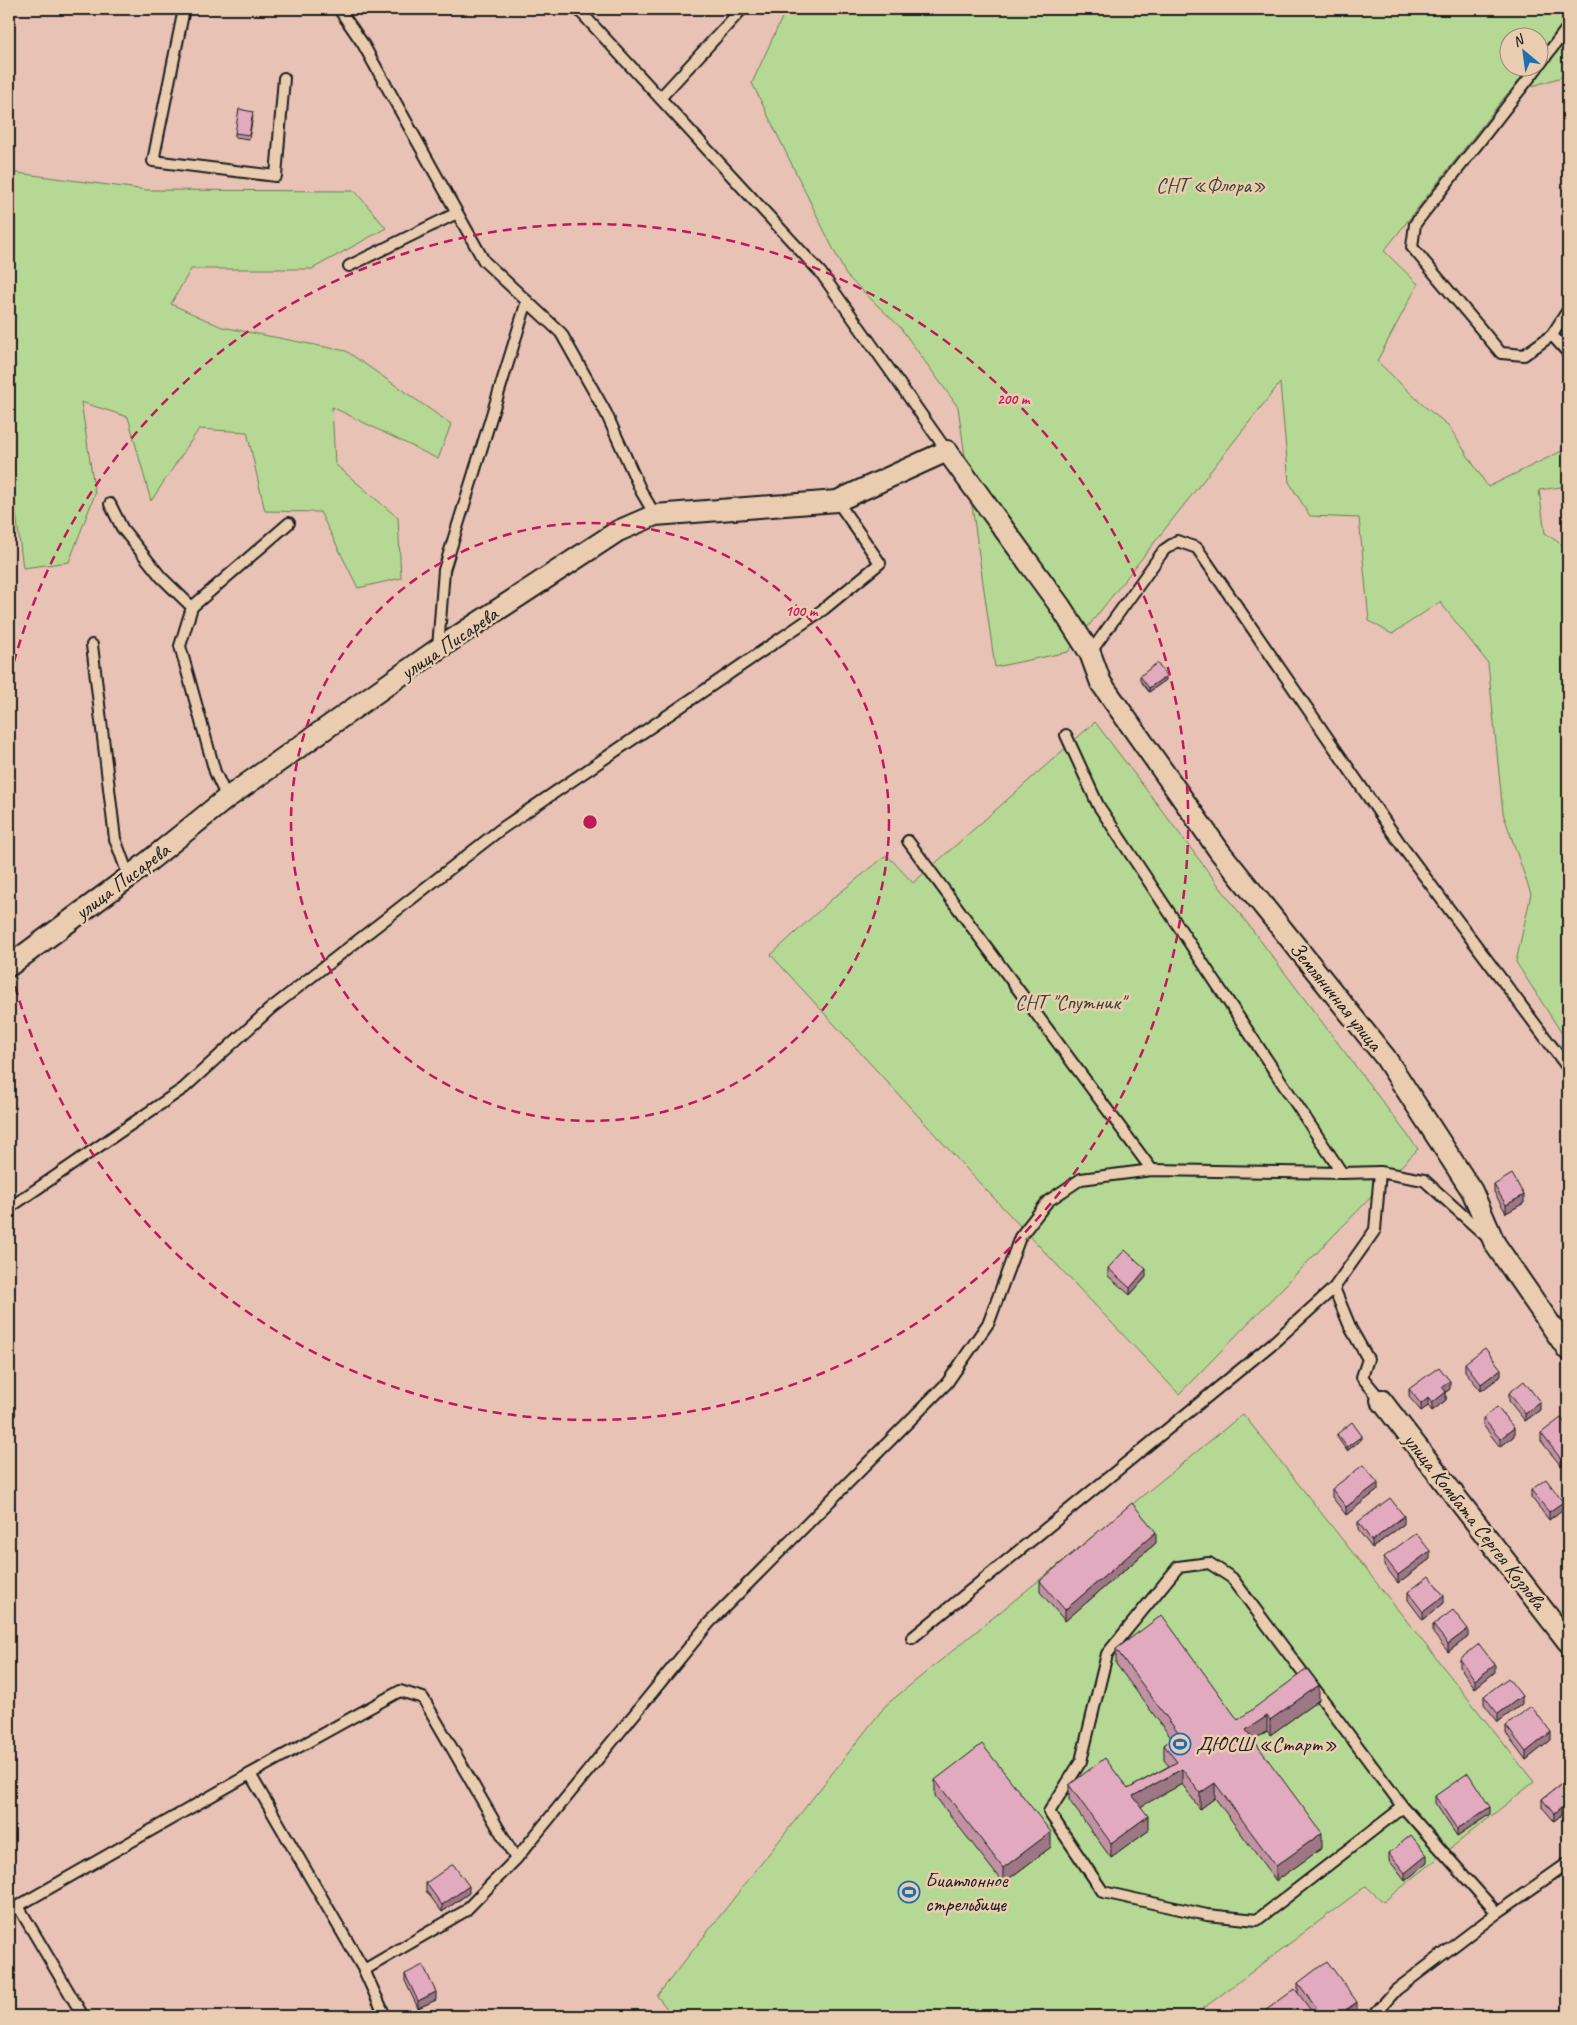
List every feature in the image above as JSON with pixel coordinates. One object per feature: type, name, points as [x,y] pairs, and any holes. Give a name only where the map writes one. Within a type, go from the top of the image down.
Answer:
[{"type":"street","name":"улица Писарева","points":[[10,962],[129,877],[227,798],[438,649],[618,531],[655,515],[837,501],[947,451]]},
{"type":"street","name":"Земляничная улица","points":[[947,451],[1060,606],[1090,653],[1101,683],[1220,852],[1385,1057],[1472,1192],[1495,1244],[1568,1350]]},
{"type":"street","name":"улица Комбата Сергея Козлова","points":[[1381,1400],[1568,1642]]},
{"type":"lane","points":[[184,9],[153,161],[276,176],[284,78]]},
{"type":"lane","points":[[339,9],[363,44],[484,261],[561,333],[606,413],[641,490],[655,515]]},
{"type":"lane","points":[[578,9],[821,273],[947,451]]},
{"type":"lane","points":[[661,97],[742,9]]},
{"type":"lane","points":[[1550,51],[1568,27]]},
{"type":"lane","points":[[1529,78],[1415,224],[1412,247],[1501,353],[1524,355],[1552,335],[1568,310]]},
{"type":"lane","points":[[350,266],[457,213]]},
{"type":"lane","points":[[438,649],[444,570],[527,301]]},
{"type":"lane","points":[[1552,335],[1568,353]]},
{"type":"lane","points":[[9,1208],[184,1088],[270,1010],[501,829],[824,609],[880,563],[837,501]]},
{"type":"lane","points":[[110,504],[122,528],[161,578],[192,607]]},
{"type":"lane","points":[[227,798],[215,772],[180,646],[192,607],[289,523]]},
{"type":"lane","points":[[1090,653],[1164,550],[1177,541],[1197,548],[1404,849],[1568,1068]]},
{"type":"lane","points":[[92,644],[115,839],[129,877]]},
{"type":"lane","points":[[1066,735],[1098,805],[1342,1173]]},
{"type":"lane","points":[[908,841],[1152,1170]]},
{"type":"lane","points":[[364,1970],[465,1911],[516,1859],[708,1623],[947,1383],[989,1322],[1020,1237],[1048,1201],[1081,1179],[1152,1170],[1380,1172],[1424,1180],[1495,1244]]},
{"type":"lane","points":[[912,1638],[1273,1343],[1334,1288],[1375,1230],[1380,1172]]},
{"type":"lane","points":[[1334,1288],[1351,1328],[1368,1358],[1362,1378],[1381,1400]]},
{"type":"lane","points":[[1402,1807],[1257,1920],[1207,1915],[1103,1892],[1049,1812],[1081,1761],[1107,1654],[1178,1567],[1209,1563],[1232,1578],[1402,1807],[1497,1913]]},
{"type":"lane","points":[[9,1911],[400,1691],[423,1698],[516,1859]]},
{"type":"lane","points":[[250,1774],[364,1970],[385,2016]]},
{"type":"lane","points":[[1373,2016],[1396,1990],[1568,1862]]},
{"type":"lane","points":[[18,1906],[83,2016]]},
{"type":"green space","name":"СНТ «Флора»","points":[[786,9],[1568,9],[1568,75],[1507,94],[1384,251],[1418,284],[1377,361],[1425,407],[1448,425],[1488,487],[1568,448],[1568,486],[1539,490],[1545,533],[1568,549],[1568,1043],[1516,962],[1531,894],[1503,813],[1488,663],[1440,602],[1392,634],[1369,621],[1359,518],[1310,516],[1289,482],[1280,383],[1068,652],[995,667],[958,407],[900,327],[846,275],[752,83]]},
{"type":"green space","points":[[9,172],[147,190],[355,191],[386,228],[312,269],[191,269],[171,304],[222,327],[346,351],[451,424],[438,459],[332,407],[335,464],[398,518],[401,578],[358,588],[320,512],[265,511],[247,432],[199,429],[151,501],[128,417],[81,402],[95,494],[69,562],[23,568],[9,458]]},
{"type":"green space","name":"СНТ \"Спутник\"","points":[[1095,722],[1418,1149],[1179,1394],[974,1177],[771,955],[832,899],[887,855],[913,883]]},
{"type":"green space","name":"ДЮСШ «Старт»","points":[[1243,1414],[1534,1782],[1383,1902],[1366,1886],[1193,2016],[673,2016],[657,1996],[886,1705]]},
{"type":"building","points":[[239,109],[253,112],[249,135],[235,133]]},
{"type":"building","points":[[1157,663],[1166,676],[1149,688],[1140,676]]},
{"type":"building","points":[[1512,1174],[1524,1195],[1506,1205],[1494,1185]]},
{"type":"building","points":[[1125,1250],[1146,1269],[1130,1288],[1108,1268]]},
{"type":"building","points":[[1485,1348],[1501,1369],[1481,1384],[1465,1363]]},
{"type":"building","points":[[1439,1367],[1450,1381],[1442,1387],[1446,1392],[1432,1403],[1428,1398],[1421,1404],[1409,1389]]},
{"type":"building","points":[[1524,1381],[1540,1402],[1525,1414],[1509,1393]]},
{"type":"building","points":[[1497,1407],[1514,1428],[1500,1439],[1483,1418]]},
{"type":"building","points":[[1561,1418],[1568,1427],[1568,1453],[1561,1459],[1541,1433]]},
{"type":"building","points":[[1352,1422],[1362,1436],[1347,1447],[1337,1434]]},
{"type":"building","points":[[1363,1465],[1378,1483],[1346,1507],[1332,1489]]},
{"type":"building","points":[[1546,1479],[1563,1502],[1549,1512],[1531,1490]]},
{"type":"building","points":[[1390,1498],[1404,1516],[1372,1541],[1358,1522]]},
{"type":"building","points":[[1132,1503],[1156,1532],[1065,1610],[1040,1581]]},
{"type":"building","points":[[1416,1533],[1430,1551],[1398,1575],[1384,1557]]},
{"type":"building","points":[[1429,1576],[1444,1596],[1423,1612],[1408,1592]]},
{"type":"building","points":[[1453,1610],[1468,1629],[1448,1644],[1433,1625]]},
{"type":"building","points":[[1162,1615],[1238,1720],[1307,1669],[1319,1685],[1270,1720],[1267,1716],[1246,1730],[1322,1833],[1276,1866],[1215,1783],[1200,1793],[1182,1769],[1133,1796],[1148,1816],[1111,1843],[1069,1785],[1105,1758],[1128,1789],[1177,1762],[1164,1745],[1179,1734],[1116,1649]]},
{"type":"building","points":[[1479,1644],[1495,1665],[1475,1680],[1460,1659]]},
{"type":"building","points":[[1508,1678],[1522,1696],[1498,1714],[1484,1696]]},
{"type":"building","points":[[1531,1706],[1551,1732],[1526,1752],[1506,1726]]},
{"type":"building","points":[[982,1744],[1051,1832],[1003,1868],[935,1780]]},
{"type":"building","points":[[1468,1773],[1490,1807],[1457,1829],[1435,1796]]},
{"type":"building","points":[[1568,1779],[1568,1810],[1565,1813],[1561,1808],[1554,1814],[1542,1799]]},
{"type":"building","points":[[1411,1835],[1427,1855],[1405,1873],[1389,1853]]},
{"type":"building","points":[[453,1864],[469,1886],[442,1905],[426,1883]]},
{"type":"building","points":[[1327,1961],[1357,2002],[1337,2016],[1322,2016],[1298,1983]]},
{"type":"building","points":[[423,1965],[436,1992],[418,2001],[405,1974]]},
{"type":"building","points":[[1295,1989],[1315,2016],[1258,2016]]},
{"type":"place","name":"ДЮСШ «Старт»","points":[[1180,1744]]},
{"type":"place","name":"Биатлонное стрельбище","points":[[909,1892]]}]
